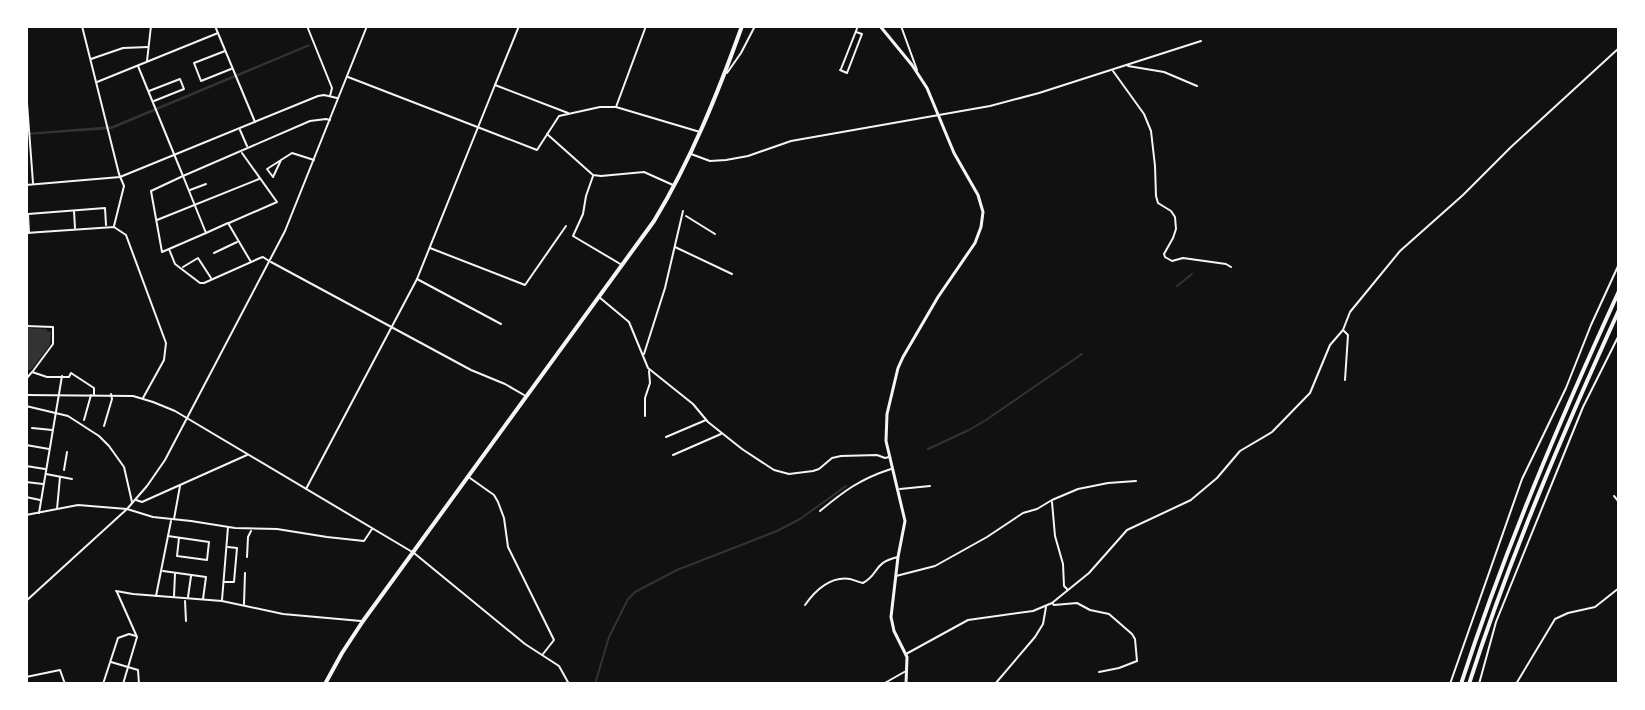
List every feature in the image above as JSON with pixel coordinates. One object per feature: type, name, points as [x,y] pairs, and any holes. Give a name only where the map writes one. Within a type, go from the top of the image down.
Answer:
[{"type":"highway","points":[[325,684],[363,621],[654,221],[700,132],[742,26]]},
{"type":"highway","points":[[1461,684],[1521,514],[1619,291]]},
{"type":"highway","points":[[1469,684],[1529,516],[1619,310]]},
{"type":"main road","points":[[880,26],[917,72],[930,94],[954,153],[982,207],[982,223],[975,243],[938,297],[898,368],[886,423],[890,458],[905,521],[891,617],[894,631],[906,654],[906,684]]},
{"type":"street","points":[[82,26],[124,186],[114,227]]},
{"type":"street","points":[[146,62],[151,26]]},
{"type":"street","points":[[215,26],[255,123]]},
{"type":"street","points":[[307,26],[332,88],[330,96]]},
{"type":"street","points":[[26,601],[134,502],[165,460],[285,231],[367,26]]},
{"type":"street","points":[[306,489],[417,279],[519,26]]},
{"type":"street","points":[[616,107],[646,26]]},
{"type":"street","points":[[723,76],[741,53],[755,26]]},
{"type":"street","points":[[856,32],[862,34],[847,73],[840,70],[858,26]]},
{"type":"street","points":[[901,26],[917,72]]},
{"type":"street","points":[[96,83],[218,33]]},
{"type":"street","points":[[689,154],[710,161],[726,160],[791,141],[1000,104],[1201,41]]},
{"type":"street","points":[[90,60],[123,48],[148,47]]},
{"type":"street","points":[[906,654],[968,620],[1047,606],[1089,573],[1127,530],[1191,500],[1209,486],[1240,451],[1272,432],[1310,393],[1330,345],[1343,330],[1353,307],[1400,251],[1619,48]]},
{"type":"street","points":[[225,51],[194,63],[201,81],[233,68]]},
{"type":"street","points":[[1127,65],[1164,72],[1197,86]]},
{"type":"street","points":[[138,66],[206,233]]},
{"type":"street","points":[[1113,70],[1144,114],[1151,131],[1158,203],[1175,217],[1176,229],[1165,257],[1172,261],[1183,258],[1231,267]]},
{"type":"street","points":[[347,77],[537,150],[559,116],[600,107],[616,107],[700,132]]},
{"type":"street","points":[[149,91],[180,79],[184,89],[153,101]]},
{"type":"street","points":[[495,85],[568,113]]},
{"type":"street","points":[[26,90],[33,184]]},
{"type":"street","points":[[26,185],[120,177],[318,96],[338,99]]},
{"type":"street","points":[[240,151],[277,202],[162,252],[151,191],[248,147],[310,121],[330,120]]},
{"type":"street","points":[[240,128],[248,147]]},
{"type":"street","points":[[547,134],[593,175],[644,172],[674,185]]},
{"type":"street","points":[[281,160],[292,153],[314,160]]},
{"type":"street","points":[[593,175],[583,214],[573,236],[623,266]]},
{"type":"street","points":[[156,221],[259,178]]},
{"type":"street","points":[[189,191],[206,184]]},
{"type":"street","points":[[106,227],[105,208],[28,214],[28,233],[106,227],[123,232],[166,343],[164,360],[143,398]]},
{"type":"street","points":[[74,211],[75,229]]},
{"type":"street","points":[[644,355],[683,213],[715,234]]},
{"type":"street","points":[[228,223],[251,262]]},
{"type":"street","points":[[430,248],[525,285],[566,226]]},
{"type":"street","points":[[214,253],[239,241]]},
{"type":"street","points":[[675,247],[732,274]]},
{"type":"street","points":[[169,249],[175,264],[200,283],[263,257],[527,397]]},
{"type":"street","points":[[180,268],[198,258],[211,279]]},
{"type":"street","points":[[1450,684],[1522,479],[1543,440],[1619,264]]},
{"type":"street","points":[[417,279],[501,324]]},
{"type":"street","points":[[599,297],[629,322],[644,355],[650,383],[645,398],[645,416]]},
{"type":"street","points":[[26,326],[53,327],[53,344],[26,379]]},
{"type":"street","points":[[1343,330],[1348,335],[1345,380]]},
{"type":"street","points":[[1479,684],[1496,622],[1524,550],[1583,407],[1619,335]]},
{"type":"street","points":[[648,368],[693,404],[722,433],[774,470],[789,474],[819,469],[832,458],[841,456],[877,455],[890,458]]},
{"type":"street","points":[[32,372],[47,377],[69,377],[71,373],[94,388],[84,420]]},
{"type":"street","points":[[39,513],[62,376]]},
{"type":"street","points":[[104,426],[111,394]]},
{"type":"street","points":[[26,395],[111,394],[143,398],[164,406],[414,553],[525,644],[559,666],[569,684]]},
{"type":"street","points":[[26,406],[77,420],[99,436],[124,467],[134,502]]},
{"type":"street","points":[[666,437],[707,420]]},
{"type":"street","points":[[32,428],[53,430]]},
{"type":"street","points":[[673,455],[722,433]]},
{"type":"street","points":[[26,445],[50,449]]},
{"type":"street","points":[[1562,448],[1566,451]]},
{"type":"street","points":[[64,470],[67,452]]},
{"type":"street","points":[[134,502],[142,502],[248,454]]},
{"type":"street","points":[[26,466],[47,469]]},
{"type":"street","points":[[820,511],[848,487],[893,467]]},
{"type":"street","points":[[46,474],[72,479]]},
{"type":"street","points":[[57,510],[60,477]]},
{"type":"street","points":[[469,477],[494,495],[498,502],[508,547],[554,640],[542,655]]},
{"type":"street","points":[[896,576],[935,566],[1023,513],[1078,489],[1136,481]]},
{"type":"street","points":[[41,500],[26,496],[27,482],[44,484]]},
{"type":"street","points":[[156,596],[181,485]]},
{"type":"street","points":[[898,489],[930,486]]},
{"type":"street","points":[[1614,496],[1619,502]]},
{"type":"street","points":[[1052,500],[1064,586],[1069,590]]},
{"type":"street","points":[[26,515],[78,505],[127,509],[153,517],[228,527],[277,529],[364,541],[373,528]]},
{"type":"street","points":[[222,601],[228,527]]},
{"type":"street","points":[[247,557],[251,529]]},
{"type":"street","points":[[168,536],[209,542],[207,560],[177,556],[179,538]]},
{"type":"street","points":[[1499,543],[1504,545]]},
{"type":"street","points":[[223,582],[234,582],[237,548],[226,547]]},
{"type":"street","points":[[805,605],[813,593],[825,585],[849,579],[863,583],[871,578],[883,561],[898,557]]},
{"type":"street","points":[[160,571],[206,577],[203,600]]},
{"type":"street","points":[[174,597],[176,573]]},
{"type":"street","points":[[244,605],[245,573]]},
{"type":"street","points":[[186,621],[191,575]]},
{"type":"street","points":[[1516,684],[1555,619],[1595,607],[1619,588]]},
{"type":"street","points":[[123,684],[137,637],[116,591],[222,601],[283,614],[363,621]]},
{"type":"street","points":[[1052,603],[1077,603],[1090,610],[1105,612],[1132,634],[1137,661],[1099,672]]},
{"type":"street","points":[[995,684],[1035,637],[1043,624],[1047,606]]},
{"type":"street","points":[[103,684],[118,638],[129,634],[137,637]]},
{"type":"street","points":[[110,662],[138,670],[139,684]]},
{"type":"street","points":[[26,677],[60,670],[65,684]]},
{"type":"street","points":[[883,684],[907,671]]},
{"type":"street","points":[[679,684],[687,684]]},
{"type":"shaded area","points":[[309,44],[112,129],[26,135],[112,126]]},
{"type":"shaded area","points":[[26,328],[51,332],[50,345],[31,370],[26,370]]},
{"type":"waterway","points":[[1177,286],[1192,274]]},
{"type":"waterway","points":[[928,449],[986,420],[1082,354]]},
{"type":"waterway","points":[[595,684],[609,637],[628,599],[635,592],[677,570],[777,531],[800,519],[846,486]]}]
